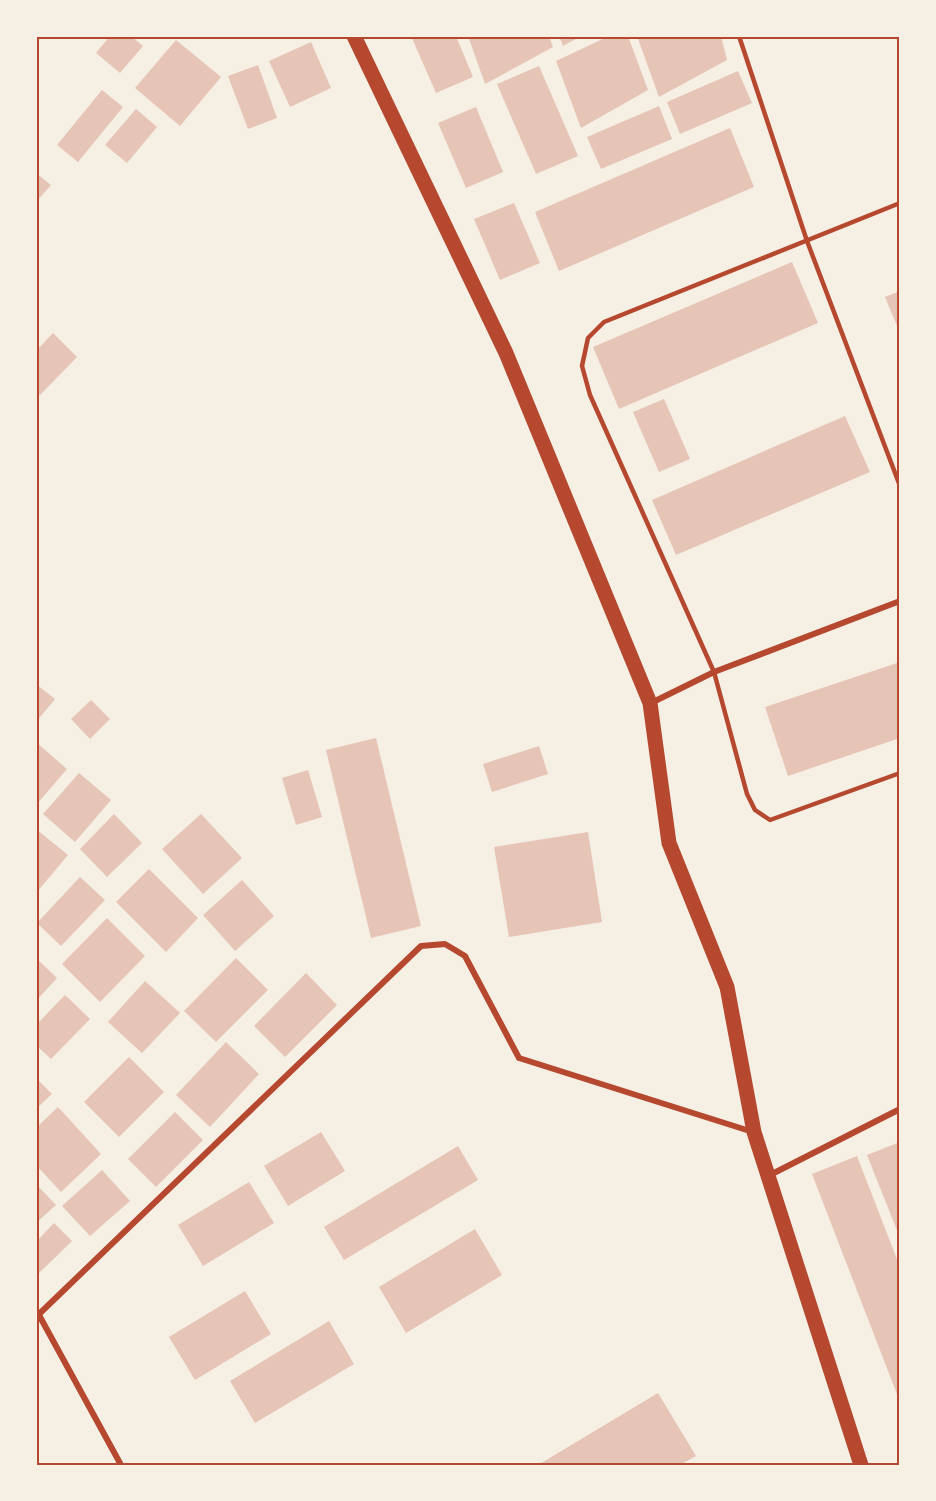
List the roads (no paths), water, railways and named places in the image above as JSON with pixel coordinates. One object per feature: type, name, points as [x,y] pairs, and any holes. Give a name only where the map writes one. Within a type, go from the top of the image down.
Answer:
[{"type":"main road","points":[[354,36],[506,353],[650,703],[669,843],[727,987],[753,1132],[861,1465]]},
{"type":"street","points":[[650,703],[714,672],[900,602]]},
{"type":"street","points":[[121,1465],[38,1316],[421,946],[445,944],[465,956],[519,1058],[753,1132]]},
{"type":"street","points":[[767,1177],[900,1109]]},
{"type":"lane","points":[[739,36],[807,241],[900,486]]},
{"type":"lane","points":[[900,203],[604,322],[588,338],[582,366],[590,395],[714,672],[747,794],[755,810],[770,820],[900,773]]}]
